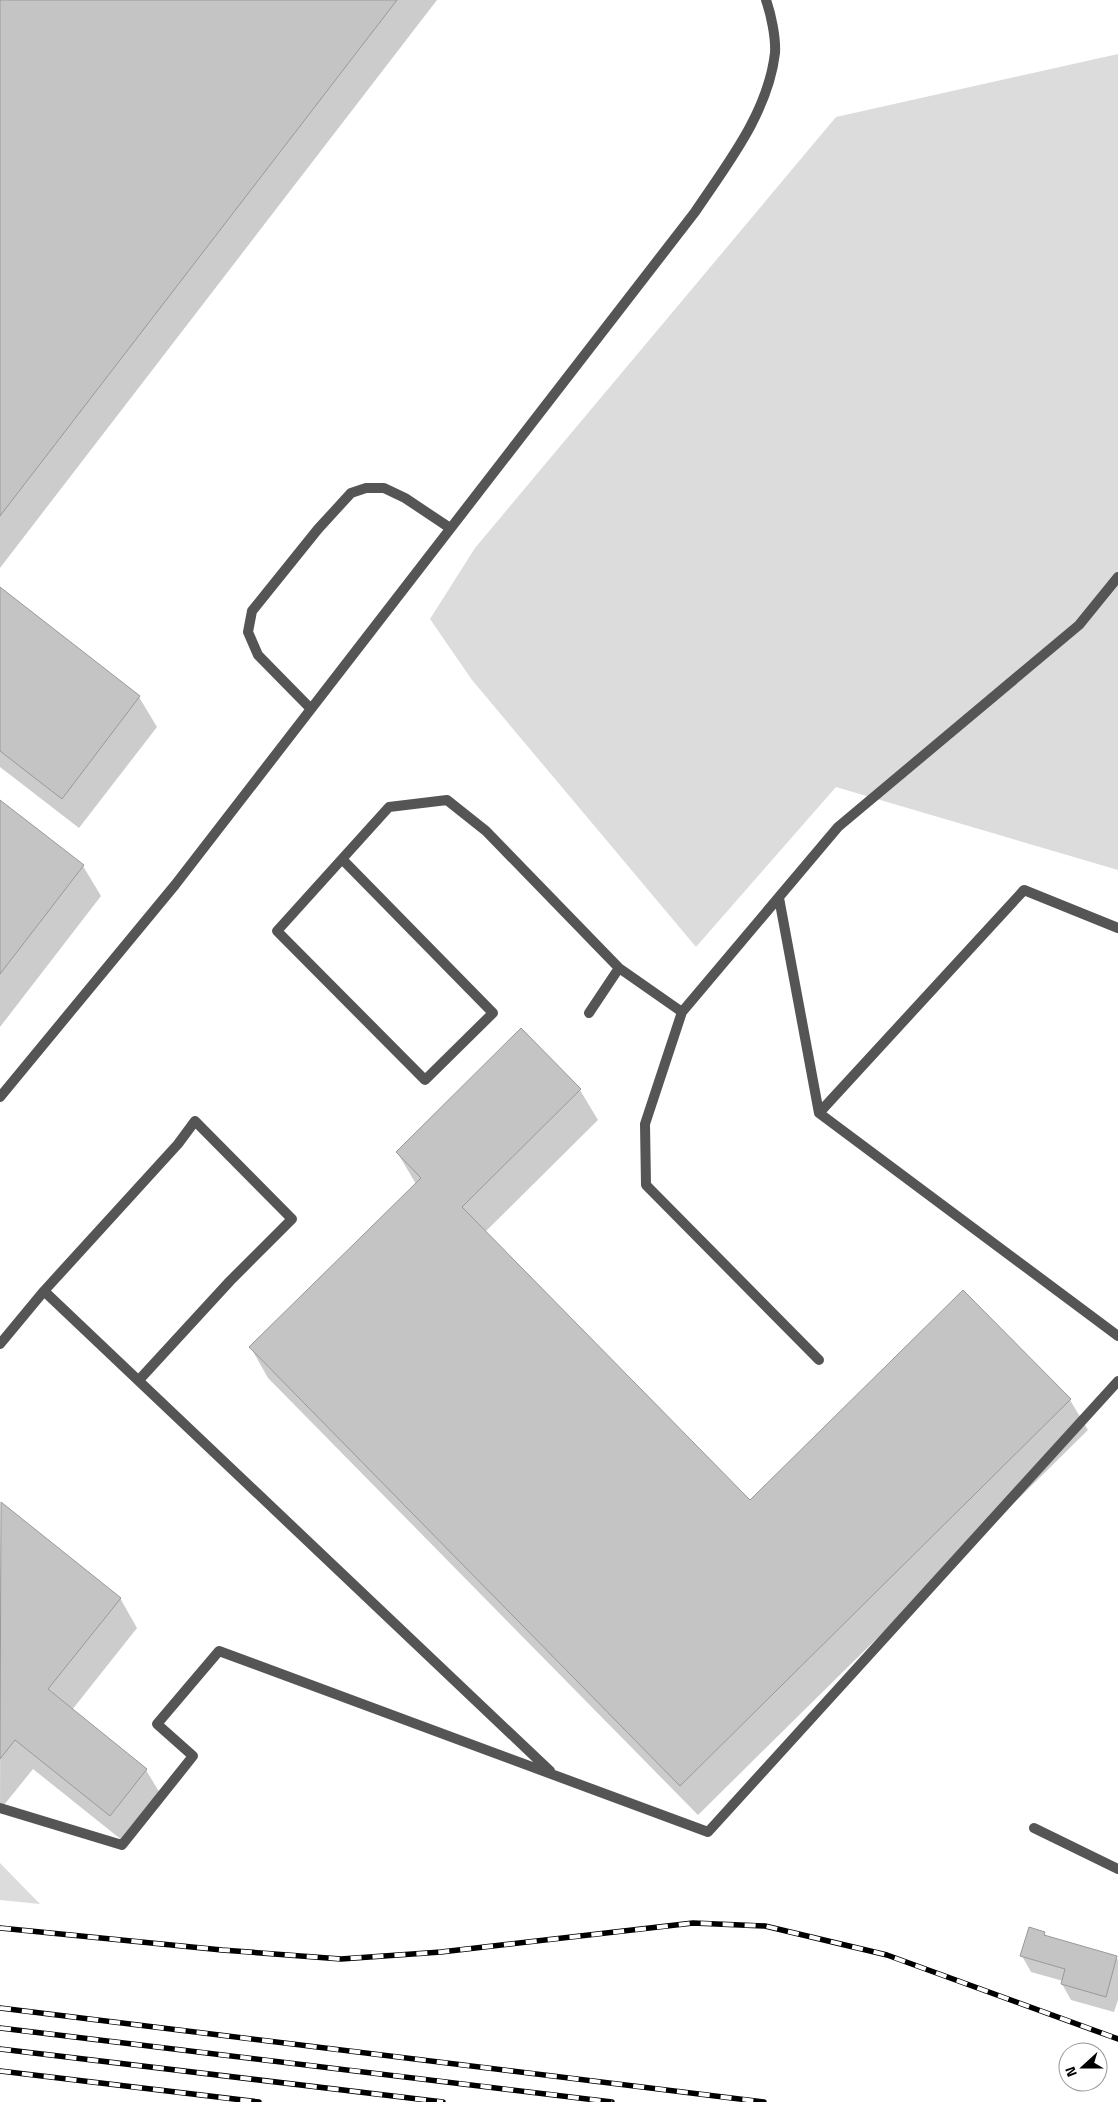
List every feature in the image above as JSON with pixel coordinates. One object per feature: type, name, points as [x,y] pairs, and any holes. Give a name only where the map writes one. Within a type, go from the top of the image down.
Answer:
[{"type":"lane","points":[[0,1097],[175,885],[695,212],[739,144],[763,99],[775,52],[770,11],[766,0]]},
{"type":"lane","points":[[311,709],[258,655],[248,632],[252,611],[351,493],[366,488],[384,488],[406,498],[450,528]]},
{"type":"lane","points":[[819,1360],[646,1185],[645,1124],[682,1012],[838,827],[1079,625],[1118,577]]},
{"type":"lane","points":[[342,859],[493,1013],[425,1080],[277,930],[389,807],[447,800],[486,830],[619,968],[682,1012]]},
{"type":"lane","points":[[819,1114],[1024,890],[1118,928]]},
{"type":"lane","points":[[779,898],[819,1114],[1118,1336]]},
{"type":"lane","points":[[589,1013],[619,968]]},
{"type":"lane","points":[[0,1344],[44,1291],[178,1144],[195,1121],[292,1219],[230,1280],[139,1380]]},
{"type":"lane","points":[[44,1291],[555,1775]]},
{"type":"lane","points":[[0,1808],[122,1845],[193,1756],[157,1724],[219,1651],[708,1832],[1118,1380]]},
{"type":"lane","points":[[1034,1828],[1118,1869]]},
{"type":"shaded area","points":[[1118,54],[1118,870],[836,787],[696,947],[472,680],[430,619],[475,548],[836,117]]},
{"type":"shaded area","points":[[0,1863],[40,1904],[0,1900]]},
{"type":"building","points":[[0,0],[397,0],[0,516]]},
{"type":"building","points":[[0,587],[140,696],[62,799],[0,751]]},
{"type":"building","points":[[0,800],[84,865],[0,974]]},
{"type":"building","points":[[521,1028],[581,1089],[462,1207],[750,1500],[963,1290],[1071,1399],[680,1786],[249,1347],[421,1178],[396,1152]]},
{"type":"building","points":[[1,1502],[121,1598],[48,1689],[147,1769],[110,1816],[15,1740],[0,1759]]},
{"type":"building","points":[[1029,1927],[1045,1932],[1044,1935],[1117,1956],[1106,1997],[1061,1984],[1065,1969],[1020,1956]]},
{"type":"railway","points":[[0,1928],[222,1950],[341,1959],[441,1952],[693,1923],[765,1926],[887,1955],[1118,2039]]},
{"type":"railway","points":[[0,2008],[764,2102]]},
{"type":"railway","points":[[0,2028],[612,2102]]},
{"type":"railway","points":[[0,2049],[443,2102]]},
{"type":"railway","points":[[0,2071],[259,2102]]}]
